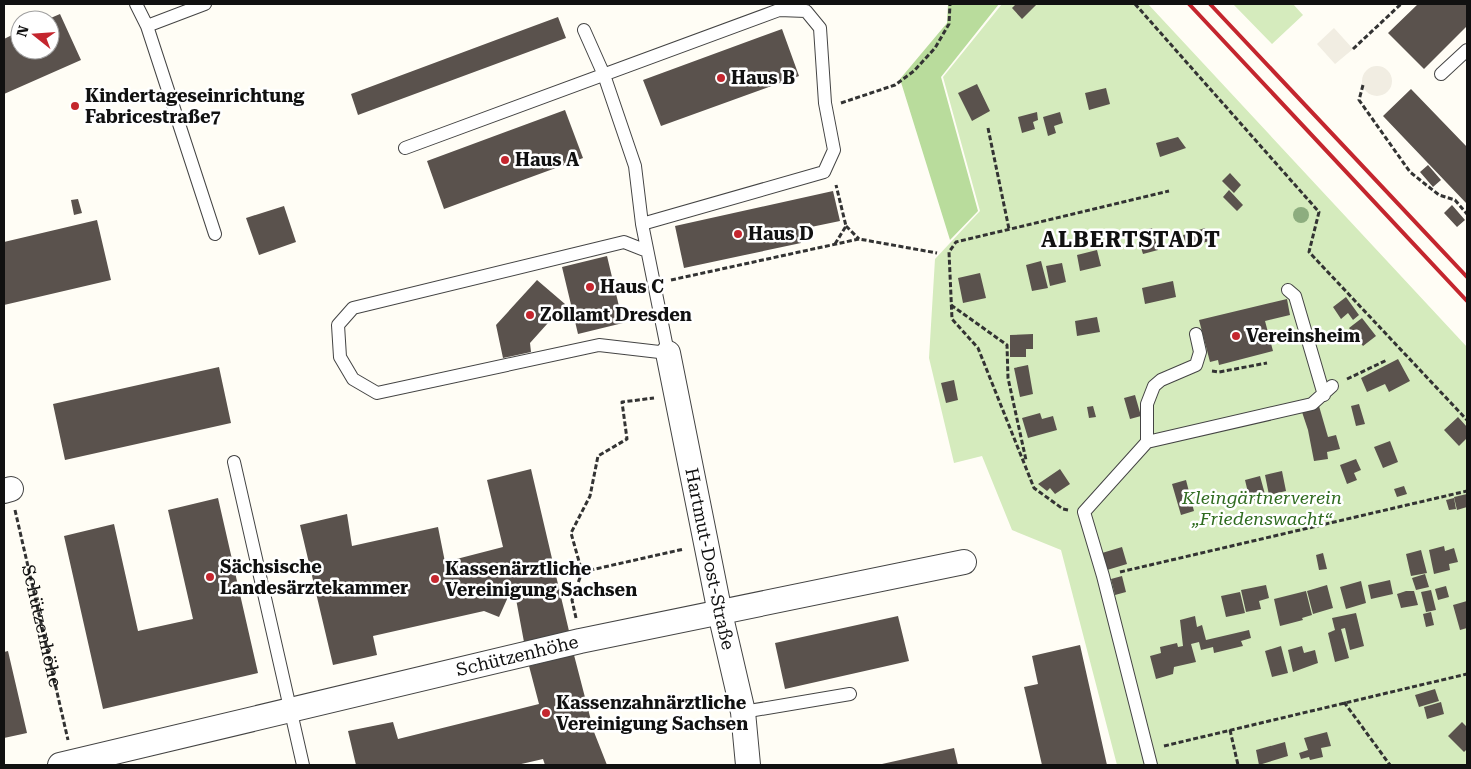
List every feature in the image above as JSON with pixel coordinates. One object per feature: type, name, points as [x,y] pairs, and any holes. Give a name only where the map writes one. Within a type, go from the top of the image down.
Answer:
[{"type":"street","name":"Hartmut-Dost-Straße","points":[[668,353],[720,613],[743,712],[748,765]]},
{"type":"street","name":"Schützenhöhe","points":[[66,764],[580,641],[964,562]]},
{"type":"lane","points":[[136,4],[146,26],[215,234]]},
{"type":"lane","points":[[146,26],[205,4]]},
{"type":"lane","points":[[405,148],[779,10],[806,11],[820,28],[826,106],[834,150],[824,172],[642,224]]},
{"type":"lane","points":[[584,30],[604,75],[635,166],[642,224],[668,353],[599,345],[377,393],[353,379],[340,357],[338,325],[354,308],[624,242],[647,251]]},
{"type":"lane","points":[[1441,74],[1467,50]]},
{"type":"lane","points":[[1151,765],[1104,576],[1084,512],[1147,442],[1312,404],[1328,390],[1295,296],[1288,290]]},
{"type":"lane","points":[[1147,442],[1148,404],[1154,386],[1161,380],[1196,365],[1200,352],[1196,334]]},
{"type":"lane","points":[[234,462],[303,765]]},
{"type":"lane","points":[[743,712],[850,694]]},
{"type":"path","points":[[826,106],[896,85],[914,71],[935,48],[949,24],[950,4]]},
{"type":"path","points":[[1135,4],[1319,212],[1309,252],[1467,420]]},
{"type":"path","points":[[1353,49],[1401,4]]},
{"type":"path","points":[[1363,86],[1359,100],[1394,146],[1410,172],[1439,195],[1455,200],[1467,214]]},
{"type":"path","points":[[988,128],[1008,229]]},
{"type":"path","points":[[824,172],[835,182],[846,226],[859,239]]},
{"type":"path","points":[[1084,512],[1063,509],[1034,488],[1026,463],[1011,434],[978,348],[952,318],[949,252],[956,242],[1168,191]]},
{"type":"path","points":[[834,245],[846,226]]},
{"type":"path","points":[[654,284],[859,239],[937,253]]},
{"type":"path","points":[[951,306],[1007,345],[1008,378],[1024,445],[1026,463]]},
{"type":"path","points":[[1328,390],[1387,360]]},
{"type":"path","points":[[1196,365],[1220,372],[1267,362]]},
{"type":"path","points":[[580,641],[572,600],[582,572],[571,534],[590,496],[598,456],[627,439],[622,402],[677,394]]},
{"type":"path","name":"Schützenhöhe","points":[[7,490],[66,764]]},
{"type":"path","points":[[1104,576],[1467,491]]},
{"type":"path","points":[[582,572],[706,544]]},
{"type":"path","points":[[1148,750],[1467,674]]},
{"type":"path","points":[[1344,702],[1390,765]]},
{"type":"path","points":[[1230,730],[1238,765]]},
{"type":"green space","points":[[948,4],[999,4],[941,77],[978,211],[950,240],[900,79],[947,23]]},
{"type":"green space","name":"Kleingärtnerverein „Friedenswacht“","points":[[1002,4],[1148,4],[1467,347],[1467,765],[1117,765],[1061,550],[1012,530],[982,456],[954,463],[929,358],[935,259],[980,211],[943,77]]},
{"type":"green space","points":[[1233,4],[1293,4],[1303,15],[1272,44]]},
{"type":"shaded area","points":[[1334,28],[1353,49],[1335,64],[1317,44]]},
{"type":"shaded area","points":[[1377,66],[1383,67],[1391,75],[1391,87],[1383,95],[1377,96],[1371,95],[1363,87],[1362,81],[1363,75],[1371,67]]},
{"type":"building","points":[[1016,4],[1037,4],[1022,19],[1012,8]]},
{"type":"building","points":[[1418,4],[1467,4],[1467,26],[1424,69],[1388,33]]},
{"type":"building","points":[[60,14],[81,60],[4,94],[4,39],[10,36],[10,60],[60,60]]},
{"type":"building","points":[[558,17],[566,38],[358,115],[351,94]]},
{"type":"building","name":"Haus B","points":[[782,29],[799,76],[661,126],[643,80]]},
{"type":"building","points":[[977,84],[990,111],[972,121],[958,93]]},
{"type":"building","points":[[1106,88],[1110,104],[1089,110],[1085,93]]},
{"type":"building","points":[[1411,89],[1467,147],[1467,204],[1383,116]]},
{"type":"building","name":"Haus A","points":[[565,110],[583,158],[444,209],[427,161]]},
{"type":"building","points":[[1037,112],[1038,120],[1033,122],[1035,129],[1022,133],[1018,117]]},
{"type":"building","points":[[1060,112],[1063,123],[1054,126],[1056,133],[1048,136],[1043,117]]},
{"type":"building","points":[[1178,137],[1186,148],[1160,157],[1156,143]]},
{"type":"building","points":[[1428,165],[1441,180],[1433,187],[1420,172]]},
{"type":"building","points":[[1230,173],[1241,185],[1234,193],[1222,181]]},
{"type":"building","points":[[1229,190],[1243,205],[1237,211],[1223,197]]},
{"type":"building","name":"Haus D","points":[[833,191],[840,221],[811,227],[810,223],[798,225],[801,243],[684,268],[675,226]]},
{"type":"building","points":[[78,199],[82,213],[74,215],[71,200]]},
{"type":"building","points":[[1452,205],[1465,220],[1457,227],[1444,213]]},
{"type":"building","points":[[284,206],[296,242],[259,255],[246,218]]},
{"type":"building","points":[[97,220],[111,280],[4,305],[4,242]]},
{"type":"building","points":[[1152,228],[1158,250],[1143,254],[1136,232]]},
{"type":"building","points":[[1205,228],[1209,241],[1187,248],[1183,235]]},
{"type":"building","points":[[1097,250],[1101,266],[1080,271],[1077,255]]},
{"type":"building","name":"Haus C","points":[[607,256],[623,323],[578,334],[562,267]]},
{"type":"building","points":[[1041,261],[1048,288],[1032,291],[1026,265]]},
{"type":"building","points":[[1062,263],[1066,282],[1050,286],[1046,266]]},
{"type":"building","points":[[980,273],[986,298],[963,303],[958,278]]},
{"type":"building","name":"Zollamt Dresden","points":[[537,280],[565,304],[530,343],[531,352],[503,358],[496,325]]},
{"type":"building","points":[[1173,281],[1176,297],[1145,304],[1142,288]]},
{"type":"building","points":[[1346,297],[1359,315],[1353,320],[1348,313],[1341,319],[1333,307]]},
{"type":"building","name":"Vereinsheim","points":[[1287,299],[1290,315],[1265,321],[1273,351],[1219,365],[1218,360],[1210,362],[1199,320]]},
{"type":"building","points":[[1097,317],[1100,332],[1077,336],[1075,321]]},
{"type":"building","points":[[1362,318],[1376,336],[1363,346],[1349,328]]},
{"type":"building","points":[[1033,334],[1033,349],[1026,349],[1026,357],[1010,357],[1010,335]]},
{"type":"building","points":[[1398,359],[1410,381],[1389,392],[1385,384],[1367,392],[1361,378]]},
{"type":"building","points":[[1028,365],[1033,394],[1020,397],[1014,368]]},
{"type":"building","points":[[219,367],[231,423],[65,460],[53,404]]},
{"type":"building","points":[[954,380],[958,400],[946,403],[941,383]]},
{"type":"building","points":[[1135,395],[1141,416],[1130,419],[1124,398]]},
{"type":"building","points":[[1359,404],[1365,424],[1356,426],[1351,406]]},
{"type":"building","points":[[1093,406],[1096,417],[1089,418],[1087,407]]},
{"type":"building","points":[[1319,406],[1328,437],[1336,435],[1340,449],[1327,452],[1328,459],[1314,461],[1308,430],[1302,412]]},
{"type":"building","points":[[1040,413],[1042,419],[1053,416],[1057,430],[1028,438],[1022,418]]},
{"type":"building","points":[[1458,417],[1467,427],[1467,438],[1459,446],[1444,430]]},
{"type":"building","points":[[1390,441],[1398,462],[1383,468],[1374,447]]},
{"type":"building","points":[[1356,459],[1361,470],[1354,473],[1357,480],[1347,484],[1340,465]]},
{"type":"building","name":"Kassenärztliche Vereinigung Sachsen","points":[[531,469],[569,631],[524,642],[516,599],[508,597],[499,617],[484,611],[373,636],[377,655],[333,665],[300,525],[347,514],[352,546],[438,527],[445,562],[503,547],[487,480]]},
{"type":"building","points":[[1060,469],[1070,484],[1055,494],[1050,488],[1047,491],[1038,484]]},
{"type":"building","points":[[1282,471],[1286,491],[1269,495],[1265,475]]},
{"type":"building","points":[[1260,476],[1266,498],[1250,501],[1245,480]]},
{"type":"building","points":[[1186,480],[1194,511],[1181,515],[1172,484]]},
{"type":"building","points":[[1404,486],[1407,494],[1397,497],[1394,489]]},
{"type":"building","points":[[1467,494],[1467,507],[1457,510],[1454,497]]},
{"type":"building","name":"Sächsische Landesärztekammer","points":[[218,498],[258,673],[103,709],[64,536],[114,524],[138,631],[193,619],[168,510]]},
{"type":"building","points":[[1454,498],[1456,509],[1449,510],[1446,500]]},
{"type":"building","points":[[1444,546],[1445,551],[1454,548],[1458,562],[1449,564],[1450,570],[1434,574],[1429,550]]},
{"type":"building","points":[[1122,547],[1127,564],[1107,570],[1102,553]]},
{"type":"building","points":[[1421,550],[1427,573],[1411,576],[1406,554]]},
{"type":"building","points":[[1323,553],[1327,569],[1319,570],[1316,555]]},
{"type":"building","points":[[1425,574],[1429,587],[1416,590],[1412,578]]},
{"type":"building","points":[[1122,576],[1126,592],[1115,595],[1111,579]]},
{"type":"building","points":[[1390,580],[1393,594],[1371,599],[1368,585]]},
{"type":"building","points":[[1361,581],[1366,603],[1346,609],[1340,587]]},
{"type":"building","points":[[1266,585],[1269,598],[1259,601],[1261,609],[1246,612],[1241,590]]},
{"type":"building","points":[[1327,585],[1333,608],[1313,614],[1307,591]]},
{"type":"building","points":[[1446,586],[1449,597],[1438,600],[1435,589]]},
{"type":"building","points":[[1431,590],[1436,610],[1426,612],[1421,592]]},
{"type":"building","points":[[1306,591],[1312,615],[1302,618],[1303,620],[1280,626],[1274,599]]},
{"type":"building","points":[[1414,591],[1418,605],[1401,608],[1397,594]]},
{"type":"building","points":[[1240,592],[1245,613],[1226,617],[1221,596]]},
{"type":"building","points":[[1467,601],[1467,628],[1460,630],[1453,605]]},
{"type":"building","points":[[1431,612],[1434,625],[1426,627],[1423,614]]},
{"type":"building","points":[[1356,613],[1364,646],[1350,650],[1345,628],[1341,629],[1349,658],[1335,662],[1328,633],[1335,630],[1332,618]]},
{"type":"building","points":[[898,616],[909,661],[785,689],[775,643]]},
{"type":"building","points":[[1195,616],[1197,627],[1202,625],[1206,640],[1249,630],[1251,638],[1241,641],[1243,646],[1214,653],[1213,647],[1201,650],[1199,642],[1191,644],[1196,662],[1174,667],[1173,674],[1156,679],[1150,656],[1161,653],[1160,647],[1177,643],[1178,647],[1183,646],[1180,620]]},
{"type":"building","points":[[1080,645],[1107,765],[1042,765],[1024,687],[1038,684],[1032,656]]},
{"type":"building","points":[[1281,646],[1288,673],[1272,677],[1265,651]]},
{"type":"building","points":[[1302,646],[1304,653],[1315,650],[1318,663],[1293,672],[1288,650]]},
{"type":"building","points":[[8,651],[27,733],[4,738],[4,652]]},
{"type":"building","name":"Kassenzahnärztliche Vereinigung Sachsen","points":[[574,655],[594,732],[607,765],[545,765],[543,759],[517,765],[356,765],[348,731],[393,722],[398,739],[539,704],[529,666]]},
{"type":"building","points":[[1435,689],[1439,701],[1419,707],[1415,695]]},
{"type":"building","points":[[1441,702],[1444,714],[1427,719],[1424,707]]},
{"type":"building","points":[[1462,722],[1467,727],[1467,749],[1464,752],[1448,736]]},
{"type":"building","points":[[1327,732],[1331,746],[1321,748],[1323,757],[1310,760],[1309,757],[1301,759],[1299,753],[1308,750],[1304,738]]},
{"type":"building","points":[[1285,742],[1288,756],[1259,765],[1256,750]]},
{"type":"building","points":[[954,748],[958,765],[882,765],[882,764]]},
{"type":"railway","points":[[1189,4],[1467,301]]},
{"type":"railway","points":[[1210,4],[1467,277]]},
{"type":"place","name":"Haus B","points":[[721,78]]},
{"type":"place","name":"Kindertageseinrichtung Fabricestraße7","points":[[75,106]]},
{"type":"place","name":"Haus A","points":[[505,160]]},
{"type":"place","name":"Haus D","points":[[738,234]]},
{"type":"place","name":"Haus C","points":[[590,287]]},
{"type":"place","name":"Zollamt Dresden","points":[[530,315]]},
{"type":"place","name":"Vereinsheim","points":[[1236,336]]},
{"type":"place","name":"Sächsische Landesärztekammer","points":[[210,577]]},
{"type":"place","name":"Kassenärztliche Vereinigung Sachsen","points":[[435,579]]},
{"type":"place","name":"Kassenzahnärztliche Vereinigung Sachsen","points":[[546,713]]},
{"type":"district","name":"ALBERTSTADT","points":[[1131,239]]}]
